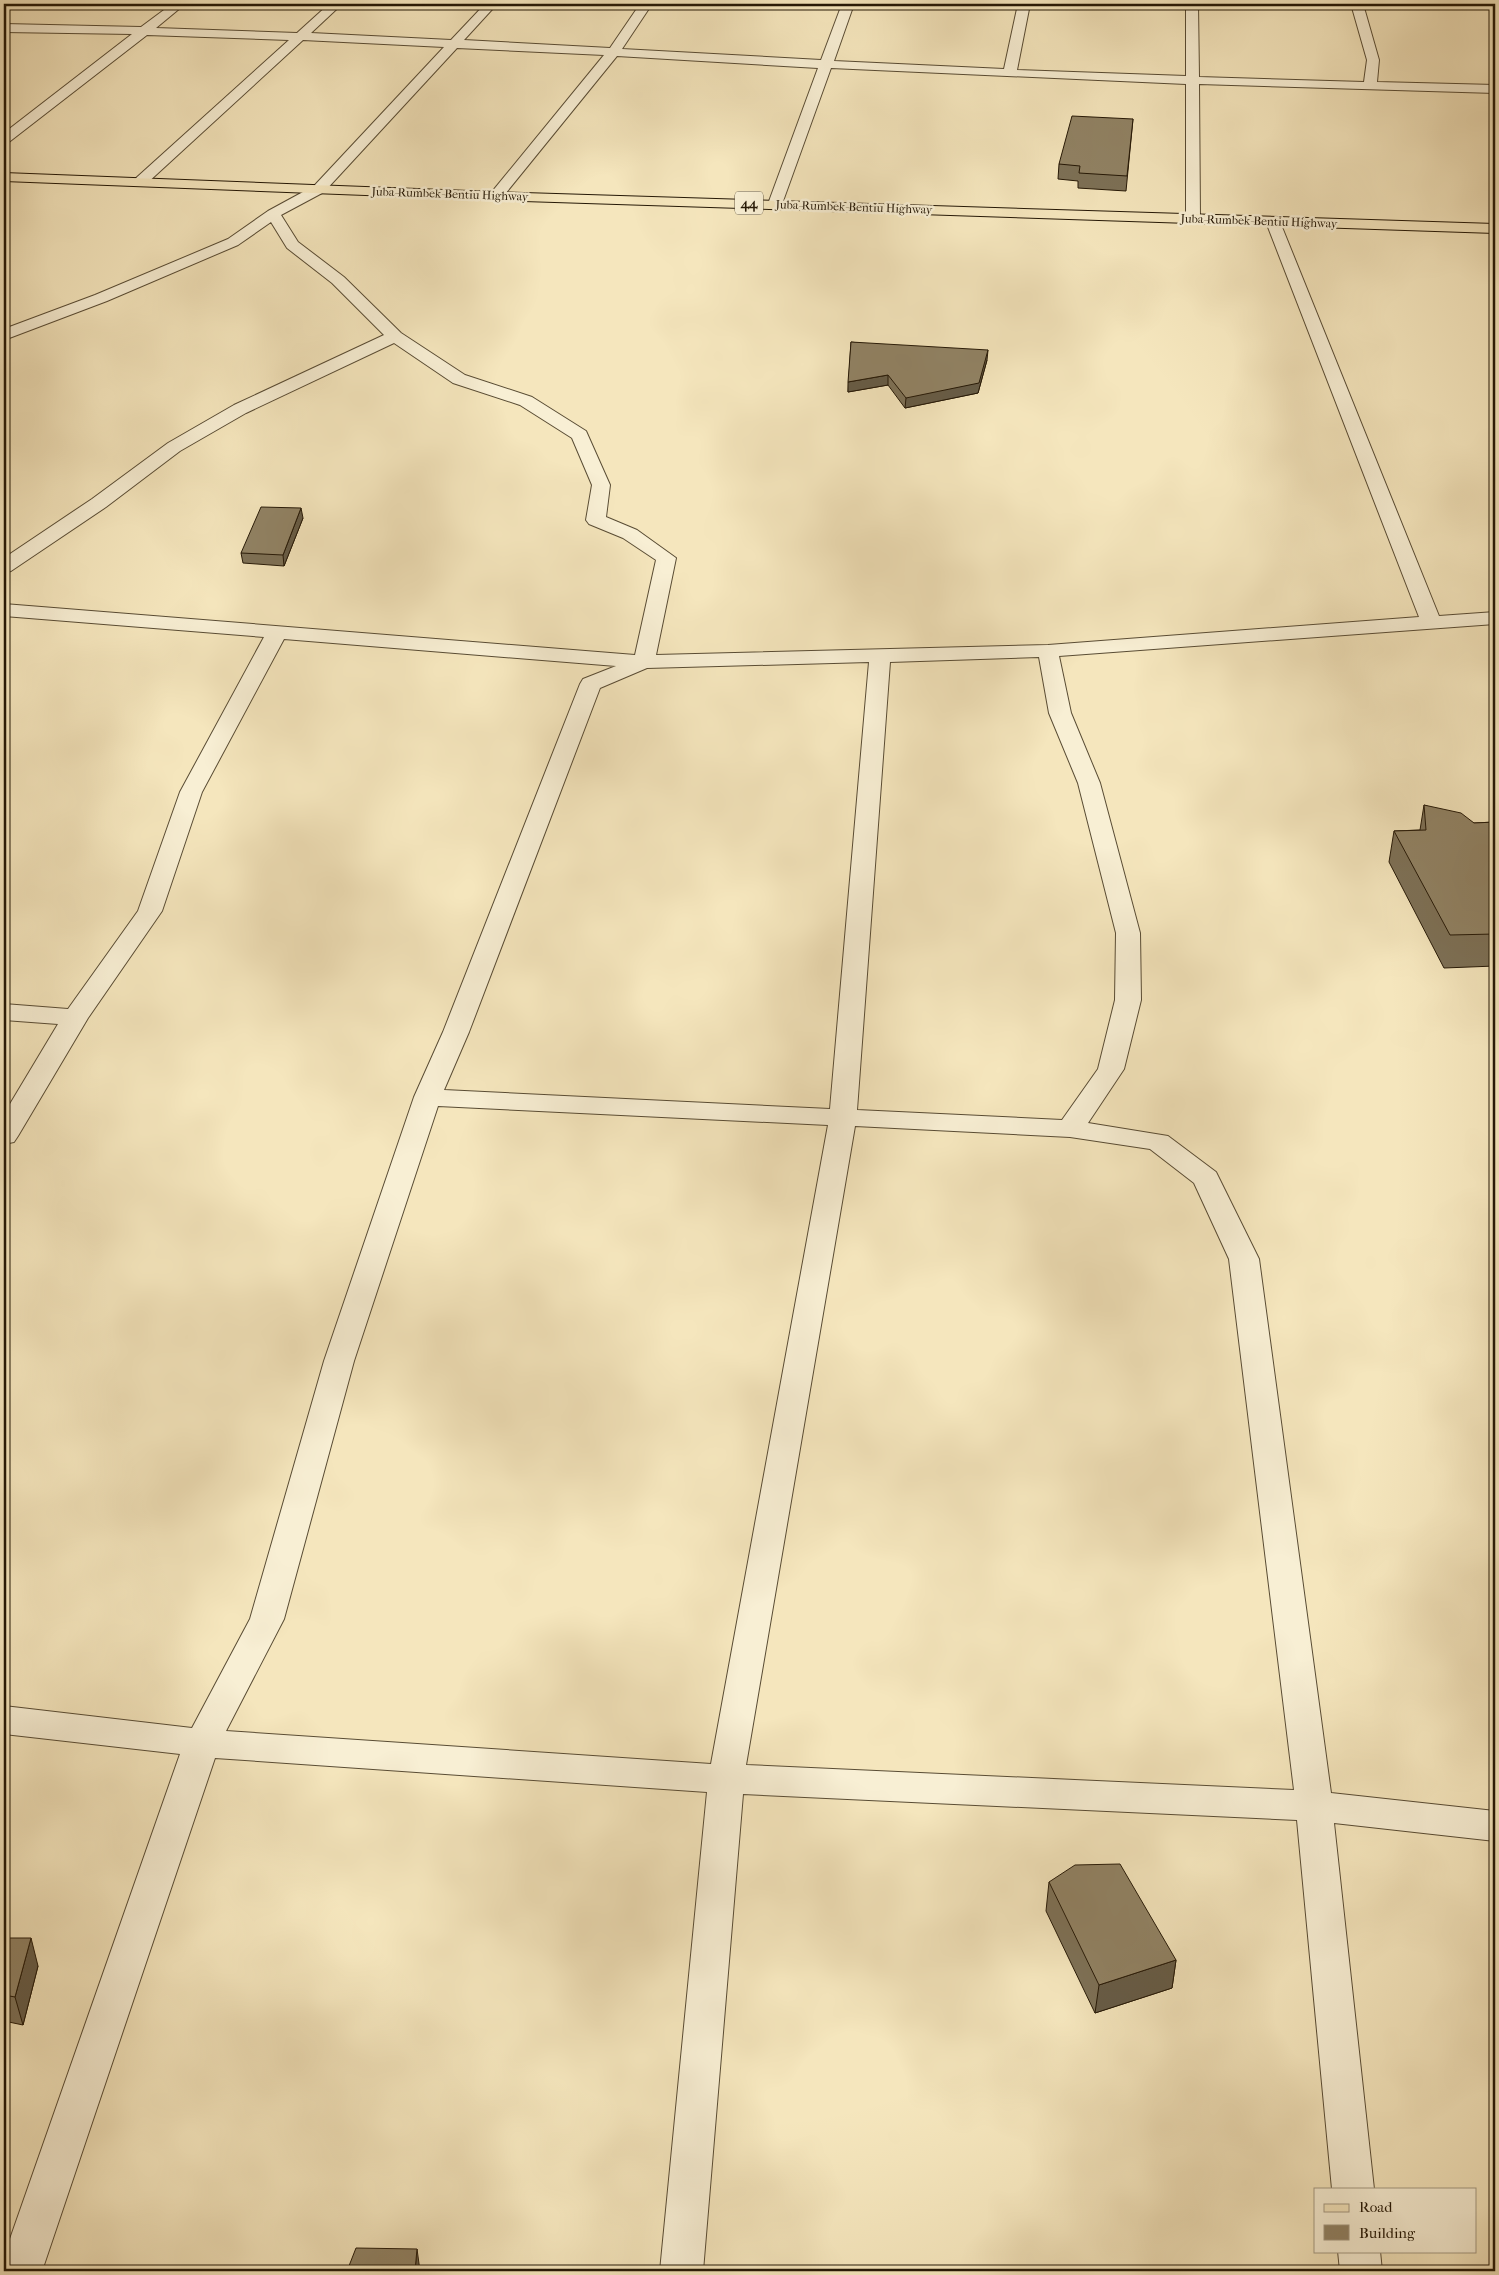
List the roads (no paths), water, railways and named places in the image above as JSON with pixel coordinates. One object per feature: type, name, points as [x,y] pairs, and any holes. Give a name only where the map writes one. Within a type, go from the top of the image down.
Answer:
[{"type":"main road","name":"Juba-Rumbek-Bentiu Highway","points":[[4,177],[496,196],[1495,229]]},
{"type":"street","points":[[4,139],[179,4]]},
{"type":"street","points":[[140,182],[336,4]]},
{"type":"street","points":[[4,335],[101,298],[234,242],[272,214],[319,189],[491,4]]},
{"type":"street","points":[[496,196],[614,51],[646,4]]},
{"type":"street","points":[[775,204],[824,64],[848,4]]},
{"type":"street","points":[[1010,72],[1024,4]]},
{"type":"street","points":[[1192,4],[1193,219]]},
{"type":"street","points":[[1357,4],[1373,60],[1370,86]]},
{"type":"street","points":[[4,28],[145,30],[300,36],[614,51],[824,64],[1370,86],[1495,89]]},
{"type":"street","points":[[272,214],[292,245],[338,280],[395,336],[459,379],[526,401],[580,435],[601,486],[596,520],[630,534],[666,558],[644,662]]},
{"type":"street","points":[[1273,222],[1431,622]]},
{"type":"street","points":[[4,567],[174,448],[240,409],[329,369],[395,336]]},
{"type":"street","points":[[4,610],[644,662],[1048,651],[1495,618]]},
{"type":"street","points":[[4,1136],[75,1017],[150,911],[190,792],[278,631]]},
{"type":"street","points":[[1048,651],[1060,713],[1089,784],[1128,933],[1128,1000],[1111,1069],[1070,1129]]},
{"type":"street","points":[[681,2271],[726,1779],[843,1118],[880,655]]},
{"type":"street","points":[[20,2271],[202,1743],[267,1619],[339,1361],[427,1097],[456,1032],[591,684],[644,662]]},
{"type":"street","points":[[4,1012],[75,1017]]},
{"type":"street","points":[[427,1097],[1070,1129],[1158,1142],[1206,1178],[1244,1259],[1314,1806],[1353,2188]]},
{"type":"street","points":[[4,1720],[202,1743],[726,1779],[1314,1806],[1495,1826]]},
{"type":"street","points":[[1359,2252],[1361,2271]]}]
